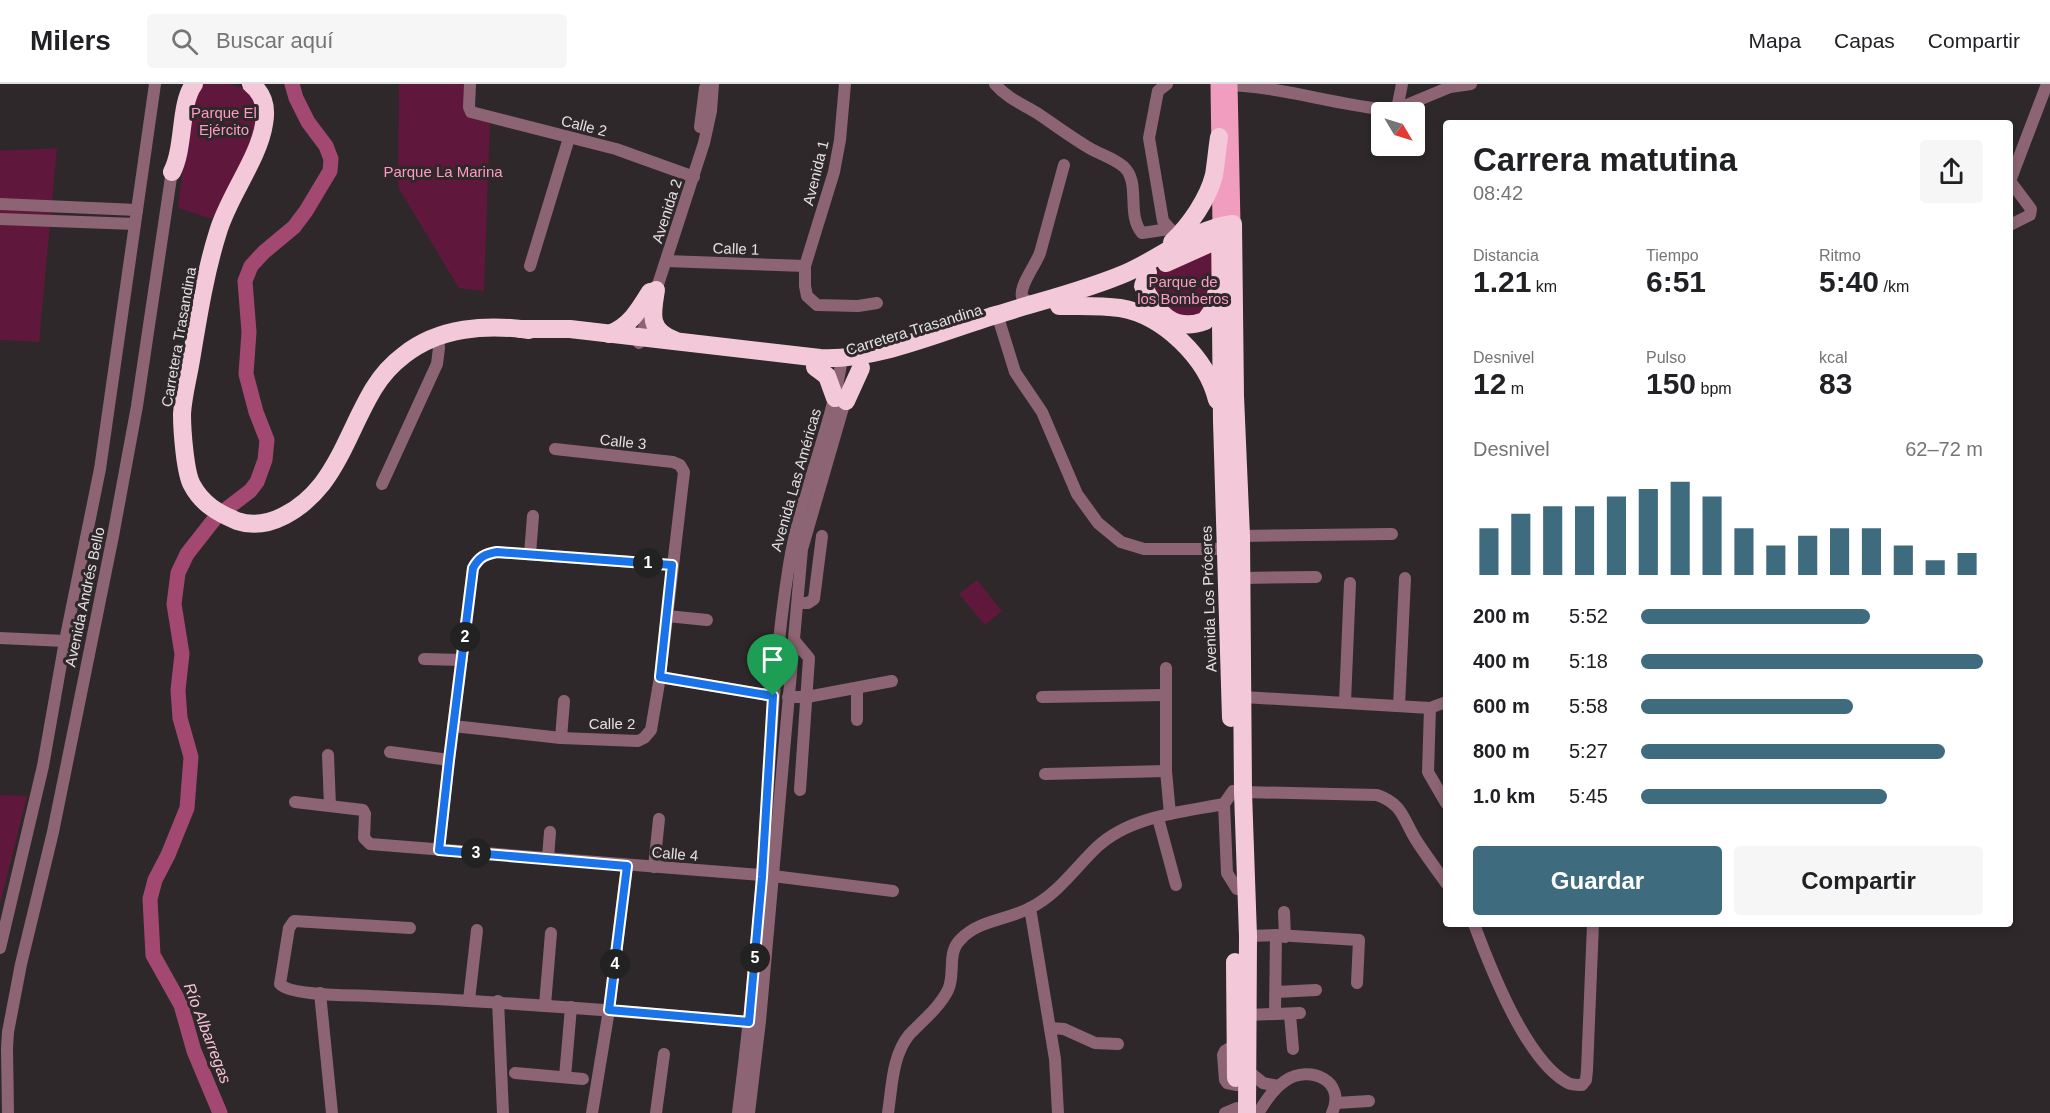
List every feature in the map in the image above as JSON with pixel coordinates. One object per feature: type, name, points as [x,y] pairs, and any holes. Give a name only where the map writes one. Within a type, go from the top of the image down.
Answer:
[{"type":"highway","points":[[172,172],[179,156],[188,94],[194,84]]},
{"type":"highway","name":"Carretera Trasandina","points":[[243,84],[256,88],[266,110],[263,132],[218,231],[198,316],[182,415],[185,453],[191,484],[210,508],[245,523],[259,524],[280,518],[322,485],[373,389],[383,376],[406,353],[438,335],[496,327],[636,341],[815,367],[850,365],[998,318],[1031,304],[1102,284],[1200,232],[1227,230]]},
{"type":"highway","points":[[1158,256],[1174,232],[1195,214],[1214,177],[1219,137]]},
{"type":"highway","name":"Carretera Trasandina","points":[[998,318],[1059,306],[1148,272],[1227,230]]},
{"type":"highway","name":"Avenida Los Próceres","points":[[1227,230],[1220,281],[1222,421],[1237,889],[1234,1045],[1242,1078]]},
{"type":"highway","name":"Avenida Los Próceres","points":[[1227,230],[1241,536],[1243,697],[1233,796],[1248,936],[1248,1015],[1242,1078],[1244,1111]]},
{"type":"highway","points":[[1148,272],[1143,286],[1158,309],[1174,322],[1187,326],[1205,321],[1212,311],[1220,281]]},
{"type":"highway","points":[[609,334],[623,327],[653,291]]},
{"type":"highway","points":[[653,291],[653,316],[657,329],[667,338],[679,342]]},
{"type":"highway","points":[[1059,306],[1121,308],[1145,316],[1180,338],[1196,357],[1208,377],[1215,392],[1222,421]]},
{"type":"highway","name":"Carretera Trasandina","points":[[520,329],[570,329],[609,334],[636,341],[679,342],[820,358],[850,365]]},
{"type":"highway","points":[[840,400],[850,365]]},
{"type":"highway","points":[[815,367],[827,376],[840,400]]},
{"type":"main road","name":"Avenida Los Próceres","points":[[1224,85],[1219,137],[1227,230]]},
{"type":"main road","name":"Avenida Los Próceres","points":[[1224,85],[1227,230]]},
{"type":"street","name":"Avenida Andrés Bello","points":[[0,948],[43,766],[65,641],[100,469],[155,84]]},
{"type":"street","name":"Avenida Andrés Bello","points":[[8,1113],[3,1048],[52,831],[121,493],[139,395],[184,84]]},
{"type":"street","name":"Calle 2","points":[[470,84],[469,107],[471,112],[616,150],[690,176]]},
{"type":"street","points":[[653,291],[690,176],[701,124],[705,84]]},
{"type":"street","name":"Avenida 2","points":[[636,341],[666,261],[711,111],[713,84]]},
{"type":"street","name":"Avenida 1","points":[[805,266],[834,171],[840,140],[845,84]]},
{"type":"street","points":[[995,84],[1012,99],[1038,114],[1063,133],[1113,159],[1126,169],[1132,186],[1137,227],[1142,232],[1174,232]]},
{"type":"street","points":[[1167,84],[1158,91],[1149,138],[1163,221],[1174,232]]},
{"type":"street","points":[[1398,102],[1402,84]]},
{"type":"street","points":[[1414,102],[1450,87],[1471,84]]},
{"type":"street","points":[[2013,174],[2048,84]]},
{"type":"street","points":[[1224,85],[1277,91],[1371,107]]},
{"type":"street","points":[[530,266],[569,138]]},
{"type":"street","points":[[1031,304],[1022,297],[1021,289],[1040,254],[1064,165]]},
{"type":"street","points":[[2013,186],[2031,209],[2030,214],[2013,223]]},
{"type":"street","points":[[0,204],[137,210]]},
{"type":"street","points":[[76,223],[78,208]]},
{"type":"street","points":[[0,219],[135,224]]},
{"type":"street","name":"Calle 1","points":[[666,261],[805,266]]},
{"type":"street","points":[[805,266],[804,286],[807,296],[817,305],[858,306],[877,303]]},
{"type":"street","points":[[998,318],[1016,372],[1042,412],[1077,494],[1098,523],[1121,542],[1144,549],[1226,549]]},
{"type":"street","points":[[382,483],[437,364],[438,335]]},
{"type":"street","name":"Avenida Las Américas","points":[[738,1113],[783,759],[799,603],[802,549],[840,400]]},
{"type":"street","name":"Avenida Las Américas","points":[[749,1113],[760,1021],[773,696],[793,537],[840,400]]},
{"type":"street","name":"Calle 3","points":[[555,449],[674,462],[680,465],[684,472]]},
{"type":"street","name":"Calle 2","points":[[453,726],[561,738],[638,741],[644,738],[651,730],[660,677],[684,472]]},
{"type":"street","points":[[530,554],[533,516]]},
{"type":"street","points":[[1241,536],[1392,534]]},
{"type":"street","points":[[799,603],[807,603],[814,599],[822,536]]},
{"type":"street","points":[[439,850],[473,568],[478,559],[497,552],[672,565]]},
{"type":"street","points":[[1241,578],[1316,577]]},
{"type":"street","points":[[1399,706],[1405,578]]},
{"type":"street","points":[[1345,702],[1350,584]]},
{"type":"street","points":[[667,616],[707,620]]},
{"type":"street","points":[[0,638],[65,641]]},
{"type":"street","points":[[794,640],[809,658],[800,790]]},
{"type":"street","points":[[424,659],[462,660]]},
{"type":"street","points":[[1166,668],[1164,816],[1176,885]]},
{"type":"street","points":[[660,677],[773,696]]},
{"type":"street","points":[[788,697],[807,697],[892,681]]},
{"type":"street","points":[[857,688],[857,720]]},
{"type":"street","points":[[1042,697],[1166,695]]},
{"type":"street","points":[[1243,697],[1430,708],[1443,703]]},
{"type":"street","points":[[561,738],[564,700]]},
{"type":"street","points":[[1430,708],[1428,772],[1443,798]]},
{"type":"street","points":[[390,752],[449,760]]},
{"type":"street","points":[[295,802],[330,806],[328,755]]},
{"type":"street","points":[[783,759],[801,756]]},
{"type":"street","points":[[1045,774],[1166,771]]},
{"type":"street","points":[[888,1113],[895,1062],[900,1049],[908,1036],[947,992],[951,982],[952,954],[958,941],[971,929],[991,921],[1008,918],[1030,908],[1054,892],[1097,846],[1129,826],[1233,796],[1377,795],[1390,799],[1404,814],[1414,837],[1443,879]]},
{"type":"street","name":"Calle 4","points":[[330,806],[363,810],[365,814],[364,838],[370,844],[767,876],[893,891]]},
{"type":"street","points":[[654,867],[659,819]]},
{"type":"street","points":[[548,858],[550,832]]},
{"type":"street","points":[[592,1113],[609,1010],[627,866]]},
{"type":"street","points":[[1030,908],[1055,1059],[1058,1113]]},
{"type":"street","points":[[1275,1014],[1284,912]]},
{"type":"street","points":[[410,928],[297,920],[289,928],[280,984],[288,990],[320,993],[498,1001],[749,1022]]},
{"type":"street","points":[[1475,927],[1489,963],[1520,1027],[1541,1060],[1553,1073],[1570,1084],[1582,1084],[1586,1080],[1593,927]]},
{"type":"street","points":[[469,1000],[477,930]]},
{"type":"street","points":[[544,1005],[551,933]]},
{"type":"street","points":[[1248,936],[1359,940],[1357,983]]},
{"type":"street","points":[[1276,992],[1316,990]]},
{"type":"street","points":[[320,993],[332,1113]]},
{"type":"street","points":[[498,1001],[503,1113]]},
{"type":"street","points":[[565,1077],[571,1007]]},
{"type":"street","points":[[1248,1015],[1295,1014],[1293,1049]]},
{"type":"street","points":[[1050,1028],[1064,1029],[1095,1043],[1118,1044]]},
{"type":"street","points":[[656,1113],[664,1054]]},
{"type":"street","points":[[515,1073],[583,1078]]},
{"type":"street","points":[[1244,1111],[1267,1098],[1287,1079],[1297,1076],[1321,1076],[1331,1086],[1334,1108],[1369,1101]]},
{"type":"street","points":[[1242,1078],[1278,1086]]},
{"type":"street","points":[[1244,1111],[1263,1083]]},
{"type":"green space","name":"Parque El Ejército","points":[[198,84],[229,84],[243,88],[261,107],[254,148],[212,219],[178,208],[191,97]]},
{"type":"green space","name":"Parque La Marina","points":[[399,84],[466,84],[465,106],[490,121],[484,291],[459,288],[398,187]]},
{"type":"green space","points":[[57,148],[39,342],[0,340],[0,151]]},
{"type":"green space","name":"Parque de los Bomberos","points":[[1211,249],[1212,284],[1206,305],[1200,313],[1177,319],[1148,288],[1152,274],[1189,256]]},
{"type":"green space","points":[[977,580],[1002,611],[985,625],[959,594]]},
{"type":"green space","points":[[0,795],[27,796],[0,904]]},
{"type":"waterway","name":"Río Albarregas","points":[[220,1113],[194,1051],[181,1005],[153,955],[150,899],[155,880],[187,808],[191,757],[180,718],[178,690],[182,654],[174,604],[178,573],[187,554],[216,517],[250,491],[257,482],[265,460],[267,440],[256,412],[246,374],[249,332],[245,281],[251,266],[294,227],[330,171],[331,159],[326,146],[308,122],[292,84]]},
{"type":"route","points":[[497,552],[672,565],[660,677],[773,696],[762,877],[749,1022],[609,1010],[627,866],[439,850],[473,568],[478,559],[487,554],[497,552]]}]
